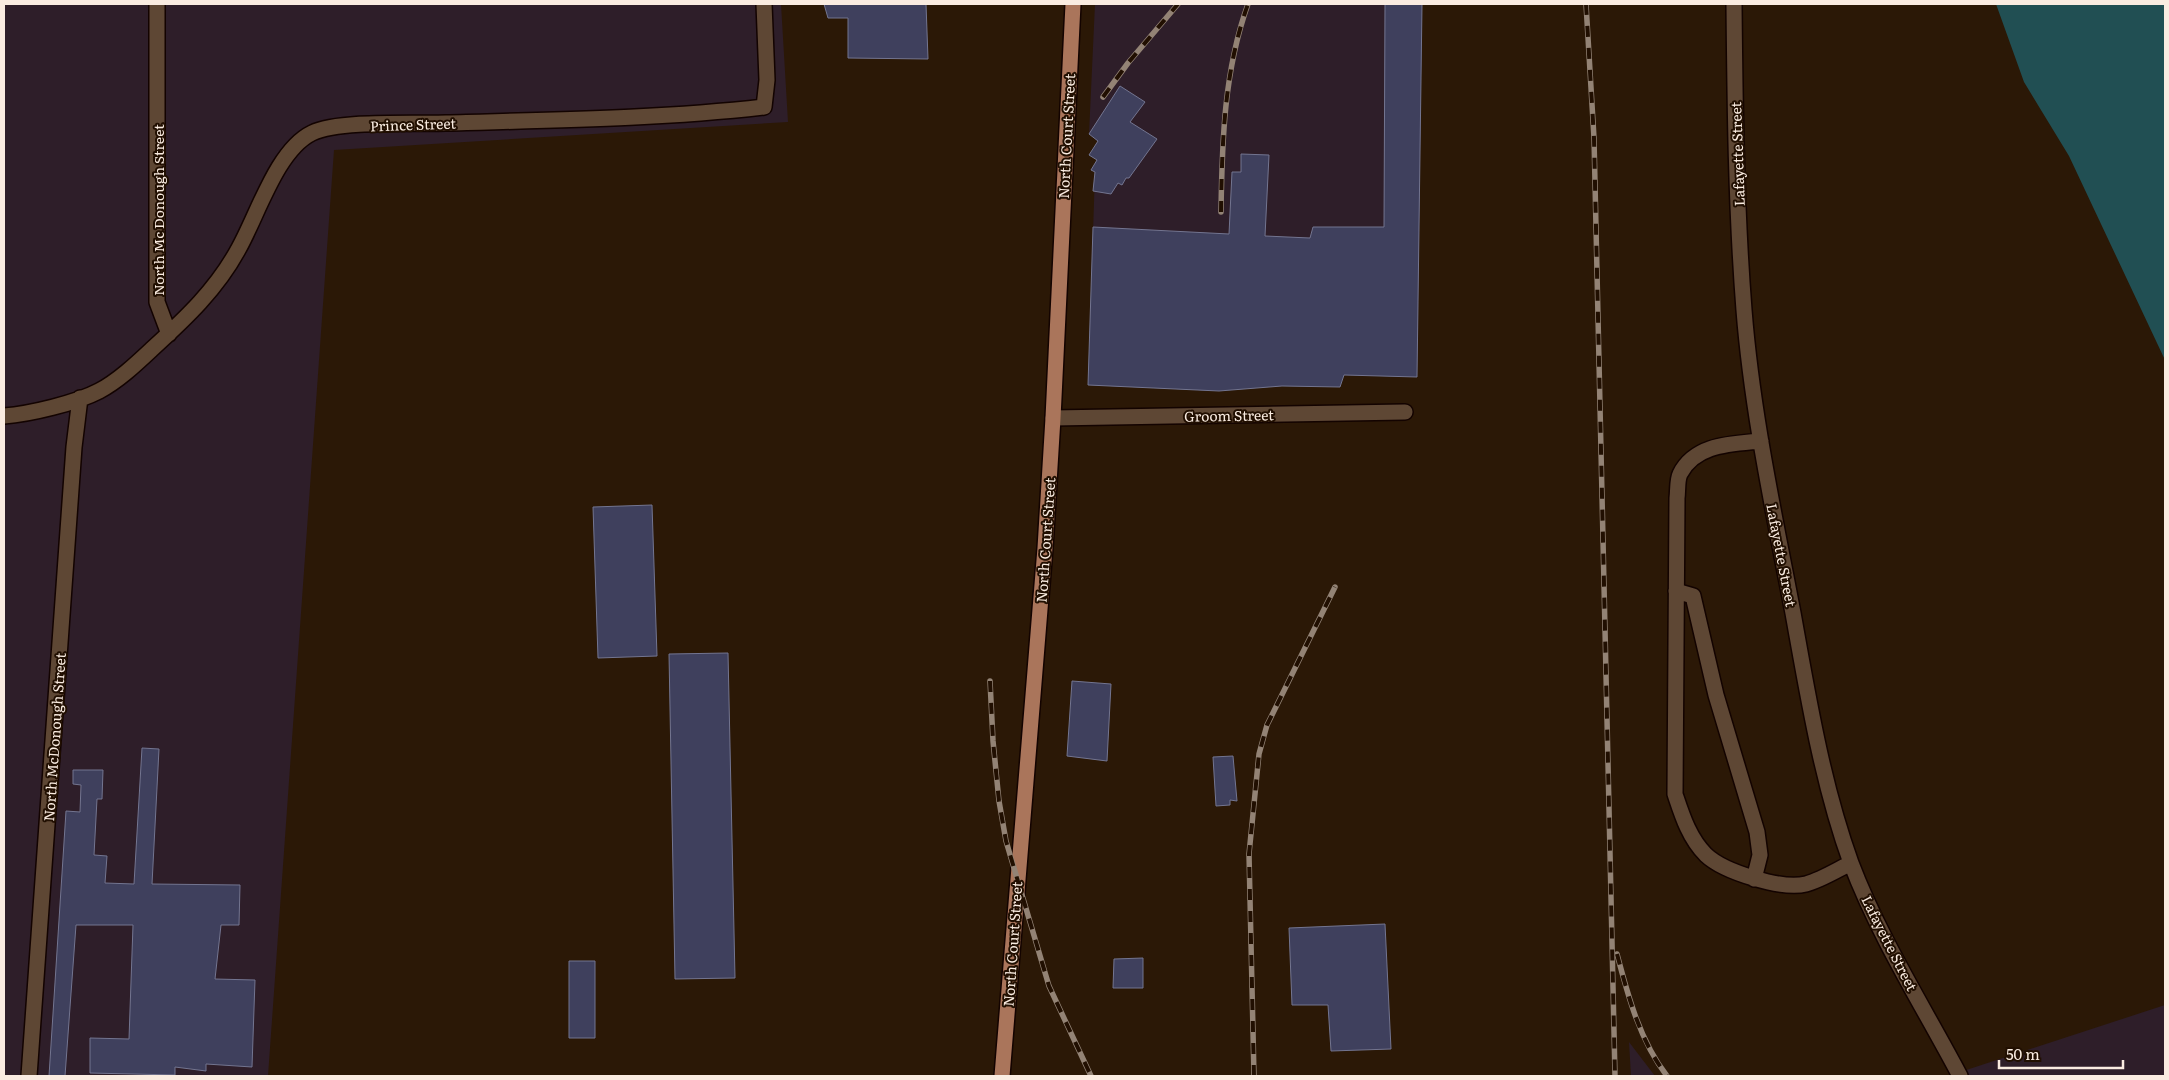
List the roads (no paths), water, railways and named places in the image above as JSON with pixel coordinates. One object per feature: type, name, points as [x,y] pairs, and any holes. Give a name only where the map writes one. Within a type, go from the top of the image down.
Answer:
[{"type":"main road","name":"North Court Street","points":[[1002,1076],[1045,548],[1073,4]]},
{"type":"street","name":"North Mc Donough Street","points":[[157,4],[157,302],[169,334]]},
{"type":"street","name":"Prince Street","points":[[169,334],[193,312],[219,282],[239,248],[285,156],[302,138],[315,132],[355,125],[570,119],[724,112],[764,107],[767,80],[764,4]]},
{"type":"street","name":"Lafayette Street","points":[[1734,4],[1739,214],[1744,312],[1761,442],[1817,736],[1831,796],[1851,863],[1884,934],[1960,1076]]},
{"type":"street","points":[[4,416],[30,412],[99,391],[169,334]]},
{"type":"street","name":"North McDonough Street","points":[[29,1076],[74,447],[80,398]]},
{"type":"street","name":"Groom Street","points":[[1053,418],[1405,412]]},
{"type":"street","points":[[1761,442],[1728,444],[1699,452],[1680,475],[1677,498],[1675,794],[1687,828],[1706,855],[1728,869],[1754,879],[1772,883],[1805,884],[1851,863]]},
{"type":"street","points":[[1676,591],[1693,596],[1716,695],[1757,832],[1760,855],[1754,879]]},
{"type":"water","points":[[1996,4],[2165,4],[2165,360],[2069,156],[2024,82]]},
{"type":"railway","points":[[1103,97],[1128,63],[1178,4]]},
{"type":"railway","points":[[1221,212],[1222,159],[1229,81],[1240,29],[1248,4]]},
{"type":"railway","points":[[1586,4],[1594,138],[1615,1076]]},
{"type":"railway","points":[[1254,1076],[1249,854],[1259,754],[1267,725],[1335,587]]},
{"type":"railway","points":[[990,681],[993,741],[999,801],[1006,841],[1049,986],[1091,1076]]},
{"type":"railway","points":[[1617,954],[1642,1033],[1667,1076]]}]
